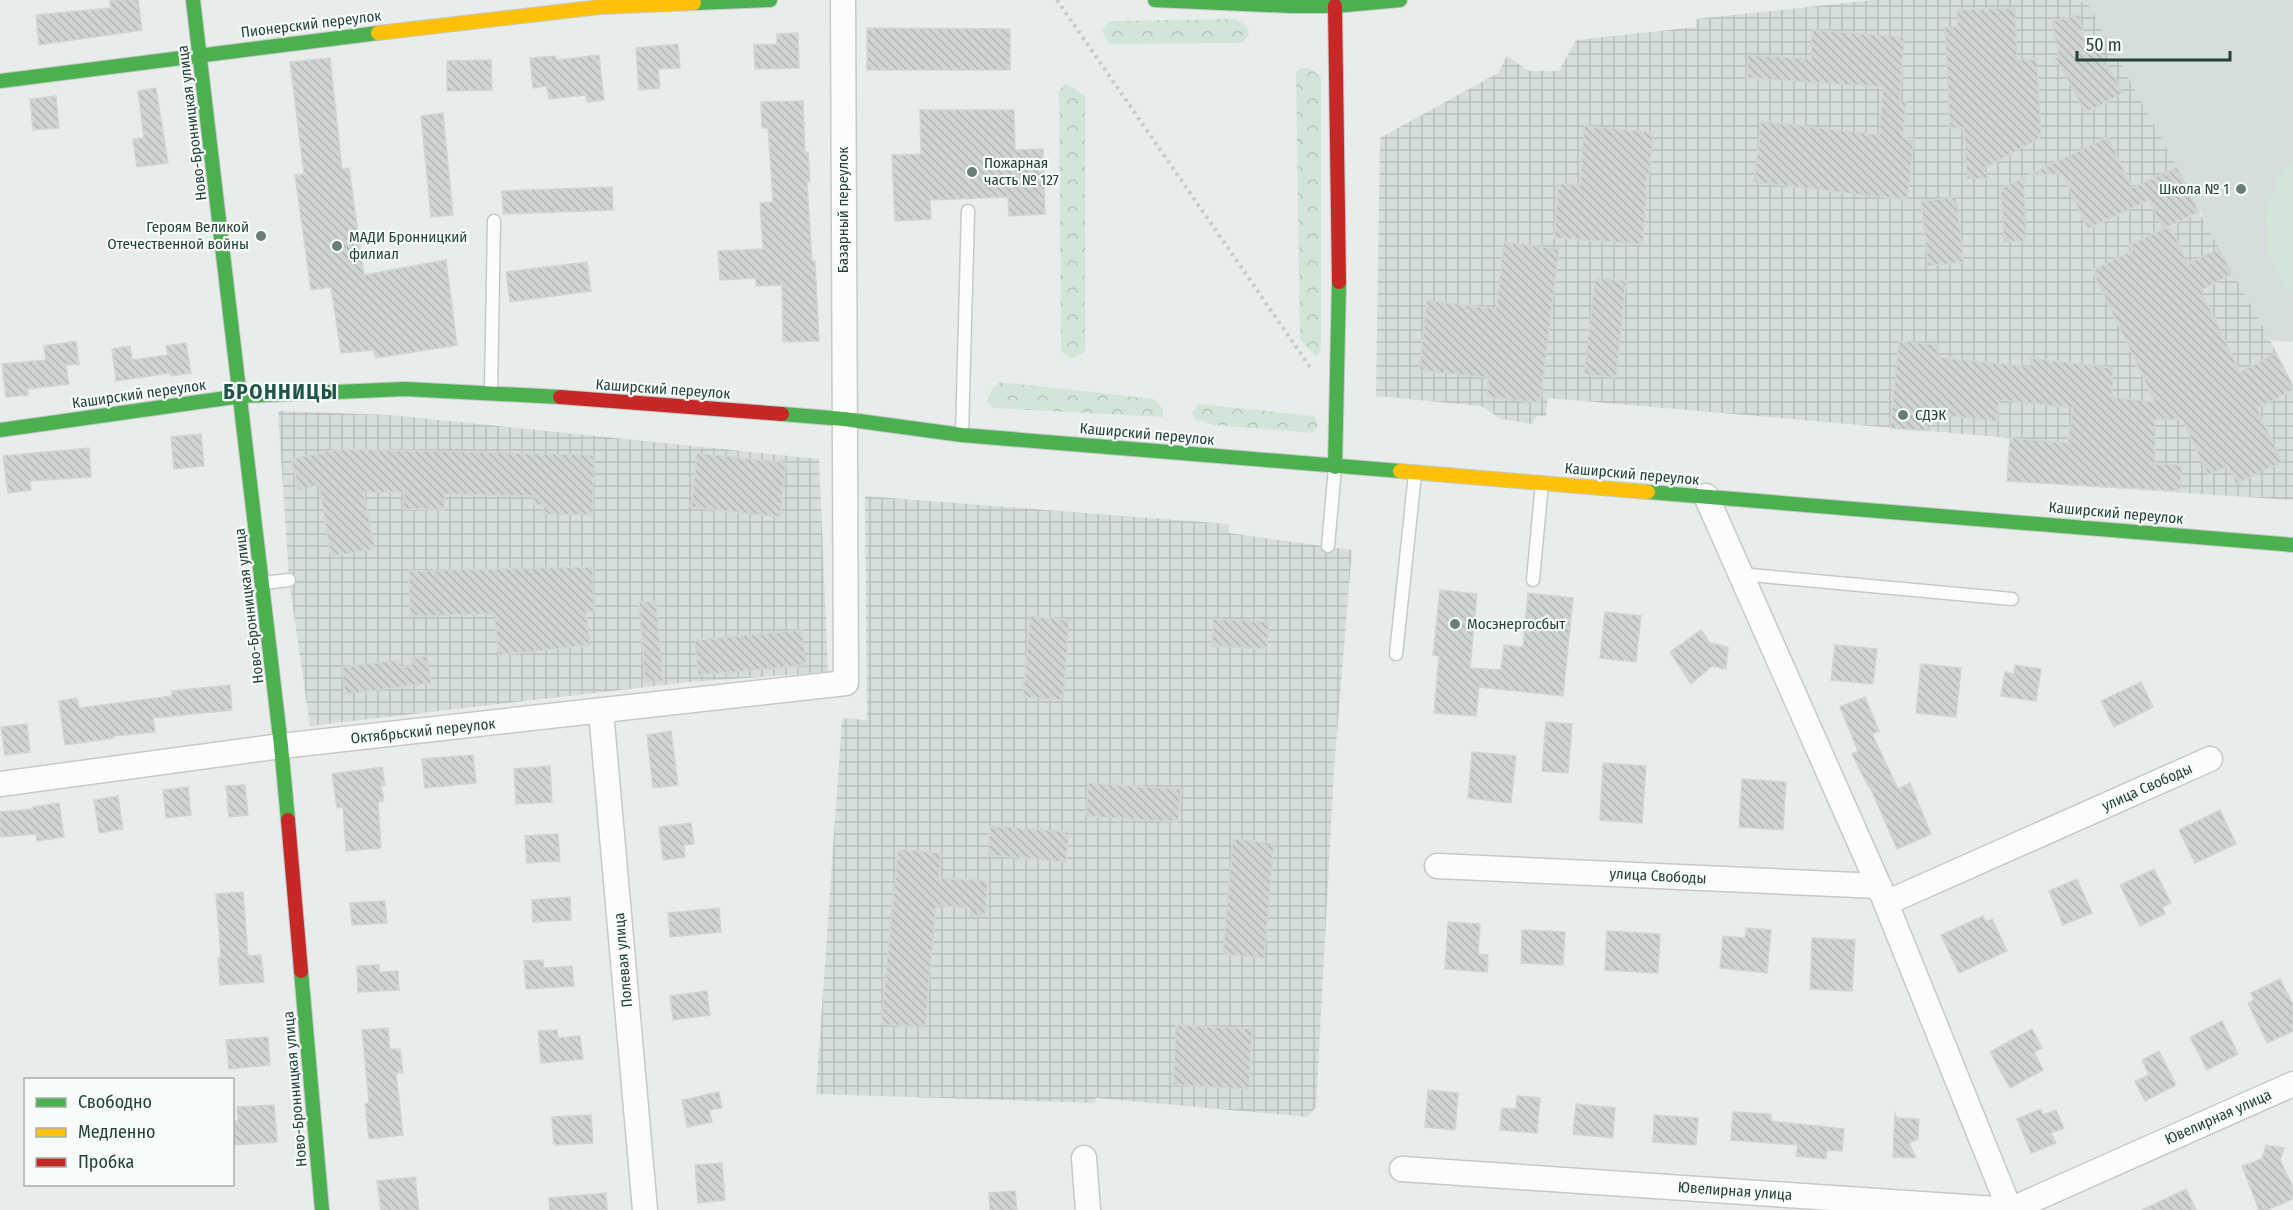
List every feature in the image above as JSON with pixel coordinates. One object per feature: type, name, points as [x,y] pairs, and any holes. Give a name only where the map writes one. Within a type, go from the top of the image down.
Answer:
[{"type":"street","name":"Ново-Бронницкая улица","points":[[193,0],[281,746],[322,1210]]},
{"type":"street","name":"Пионерский переулок","points":[[0,81],[201,54],[600,7],[770,0]]},
{"type":"street","name":"Базарный переулок","points":[[843,0],[846,683]]},
{"type":"street","points":[[1155,0],[1340,4],[1400,0]]},
{"type":"street","points":[[1335,467],[1339,277],[1340,4]]},
{"type":"street","name":"Каширский переулок","points":[[0,430],[241,396],[405,389],[491,393],[844,419],[962,435],[2293,544]]},
{"type":"street","points":[[1706,496],[1882,895],[2010,1210]]},
{"type":"street","name":"Октябрьский переулок","points":[[0,784],[281,746],[846,683]]},
{"type":"street","name":"Полевая улица","points":[[602,711],[645,1210]]},
{"type":"street","name":"улица Свободы","points":[[1437,866],[1882,895],[2210,759]]},
{"type":"street","name":"Ювелирная улица","points":[[1402,1169],[2010,1210],[2293,1084]]},
{"type":"street","points":[[1084,1158],[1088,1210]]},
{"type":"lane","points":[[962,435],[968,211]]},
{"type":"lane","points":[[491,393],[494,221]]},
{"type":"lane","points":[[1328,546],[1335,467]]},
{"type":"lane","points":[[1396,654],[1416,473]]},
{"type":"lane","points":[[1533,580],[1542,483]]},
{"type":"lane","points":[[1740,574],[2012,599]]},
{"type":"lane","points":[[263,583],[289,580]]},
{"type":"path","points":[[1057,0],[1316,375]]},
{"type":"shaded area","points":[[1872,0],[2072,0],[2088,4],[2293,386],[2293,500],[2007,481],[2010,438],[1548,398],[1546,416],[1537,416],[1532,424],[1501,419],[1481,406],[1376,396],[1380,138],[1498,73],[1507,56],[1529,71],[1559,71],[1576,40],[1696,27],[1696,19]]},
{"type":"shaded area","name":"Школа № 1","points":[[2072,0],[2293,0],[2293,342],[2270,340],[2232,274],[2177,167],[2088,5]]},
{"type":"shaded area","points":[[278,411],[390,415],[819,459],[828,672],[690,682],[310,726],[289,580]]},
{"type":"shaded area","points":[[865,496],[1229,524],[1229,533],[1352,550],[1334,770],[1316,1107],[1308,1117],[1096,1098],[1095,1103],[816,1094],[842,718],[867,720]]},
{"type":"green space","points":[[1236,19],[1247,27],[1249,35],[1242,43],[1109,44],[1102,31],[1110,21]]},
{"type":"green space","points":[[1301,68],[1309,68],[1321,77],[1321,350],[1316,357],[1300,339],[1296,73]]},
{"type":"green space","points":[[1065,84],[1085,96],[1085,351],[1077,357],[1070,358],[1061,351],[1059,91]]},
{"type":"green space","points":[[2293,161],[2293,291],[2286,285],[2268,250],[2266,214],[2278,179]]},
{"type":"green space","points":[[1001,382],[1154,399],[1163,409],[1163,417],[993,408],[987,401],[992,389]]},
{"type":"green space","points":[[1199,404],[1314,416],[1318,425],[1313,433],[1213,425],[1195,419],[1192,412]]},
{"type":"building","points":[[110,0],[138,0],[142,30],[39,45],[36,15],[111,8]]},
{"type":"building","points":[[2015,8],[2017,60],[2037,59],[2041,137],[1983,169],[1988,178],[1967,179],[1964,128],[1950,128],[1945,27],[1958,27],[1957,10]]},
{"type":"building","points":[[2079,15],[2086,48],[2095,42],[2123,93],[2086,113],[2055,57],[2059,57],[2052,21]]},
{"type":"building","points":[[867,28],[1010,29],[1010,70],[867,70]]},
{"type":"building","points":[[1812,30],[1904,37],[1900,101],[1906,102],[1903,138],[1914,139],[1907,200],[1754,182],[1761,121],[1879,135],[1883,87],[1747,78],[1748,55],[1811,59]]},
{"type":"building","points":[[798,33],[799,68],[755,69],[754,45],[777,44],[777,34]]},
{"type":"building","points":[[678,44],[680,68],[658,69],[660,88],[639,90],[636,48]]},
{"type":"building","points":[[599,55],[604,100],[587,102],[586,95],[549,99],[547,86],[533,88],[530,58],[556,56],[556,60]]},
{"type":"building","points":[[330,58],[342,169],[349,168],[364,275],[446,260],[457,345],[376,358],[373,350],[341,353],[331,287],[311,290],[295,175],[304,174],[290,62]]},
{"type":"building","points":[[491,60],[492,90],[447,91],[447,61]]},
{"type":"building","points":[[156,88],[168,163],[137,167],[133,139],[144,138],[138,91]]},
{"type":"building","points":[[56,96],[59,128],[33,130],[30,99]]},
{"type":"building","points":[[803,101],[819,341],[783,342],[782,285],[756,286],[756,278],[720,280],[718,251],[763,249],[760,203],[773,202],[768,128],[762,128],[761,102]]},
{"type":"building","points":[[920,110],[1014,110],[1015,150],[1043,149],[1045,214],[1009,216],[1008,197],[930,200],[931,219],[895,221],[892,155],[921,154]]},
{"type":"building","points":[[443,113],[453,215],[431,217],[421,116]]},
{"type":"building","points":[[1584,126],[1653,132],[1649,178],[1647,178],[1643,244],[1554,238],[1558,184],[1580,185]]},
{"type":"building","points":[[2108,137],[2132,188],[2177,167],[2199,212],[2163,229],[2149,200],[2088,229],[2062,174],[2028,175]]},
{"type":"building","points":[[2024,177],[2026,241],[2004,242],[2001,188]]},
{"type":"building","points":[[612,187],[613,210],[503,214],[502,191]]},
{"type":"building","points":[[1956,197],[1964,262],[1928,266],[1921,201]]},
{"type":"building","points":[[2170,226],[2188,264],[2219,248],[2232,274],[2201,290],[2240,372],[2276,353],[2293,386],[2293,390],[2257,408],[2282,462],[2236,484],[2228,466],[2208,475],[2182,419],[2155,420],[2155,464],[2182,465],[2180,491],[2007,481],[2010,438],[2068,443],[2073,408],[1999,400],[1997,421],[1932,414],[1930,431],[1890,428],[1899,341],[1939,345],[1937,357],[2030,367],[2031,358],[2113,368],[2112,397],[2155,402],[2092,270],[2132,251],[2129,245]]},
{"type":"building","points":[[1504,242],[1559,249],[1540,403],[1486,397],[1489,378],[1419,370],[1427,300],[1496,309]]},
{"type":"building","points":[[587,262],[591,291],[510,302],[506,272]]},
{"type":"building","points":[[1595,278],[1626,281],[1616,378],[1584,374]]},
{"type":"building","points":[[76,341],[79,364],[66,365],[69,384],[28,389],[28,395],[6,397],[2,364],[46,360],[44,346]]},
{"type":"building","points":[[186,343],[191,373],[171,376],[171,373],[116,381],[112,349],[130,346],[132,360],[168,355],[166,346]]},
{"type":"building","points":[[201,434],[204,466],[174,469],[171,437]]},
{"type":"building","points":[[89,448],[91,477],[30,481],[31,490],[8,493],[3,456]]},
{"type":"building","points":[[340,449],[594,455],[593,515],[543,514],[544,505],[534,505],[534,496],[445,494],[444,510],[403,509],[404,492],[363,492],[375,549],[331,556],[319,485],[299,490],[291,459]]},
{"type":"building","points":[[697,453],[786,463],[780,517],[691,507]]},
{"type":"building","points":[[593,567],[594,612],[586,612],[590,645],[499,655],[494,614],[410,616],[409,571]]},
{"type":"building","points":[[1440,590],[1477,594],[1470,668],[1501,670],[1504,645],[1523,647],[1528,593],[1573,598],[1563,696],[1479,687],[1476,716],[1434,713],[1439,656],[1433,655]]},
{"type":"building","points":[[656,601],[663,681],[645,682],[639,602]]},
{"type":"building","points":[[1605,612],[1641,616],[1636,662],[1600,658]]},
{"type":"building","points":[[1030,616],[1069,620],[1063,700],[1023,697]]},
{"type":"building","points":[[1213,619],[1269,622],[1267,649],[1212,646]]},
{"type":"building","points":[[802,630],[806,665],[698,675],[695,640]]},
{"type":"building","points":[[1701,630],[1710,643],[1728,647],[1726,669],[1712,666],[1691,684],[1670,652]]},
{"type":"building","points":[[1835,645],[1877,649],[1873,684],[1831,680]]},
{"type":"building","points":[[427,656],[431,683],[345,694],[342,667],[398,660],[400,667],[412,666],[411,658]]},
{"type":"building","points":[[1921,664],[1961,668],[1956,717],[1916,713]]},
{"type":"building","points":[[2015,665],[2041,669],[2036,701],[2001,696],[2005,672],[2014,674]]},
{"type":"building","points":[[2141,682],[2153,707],[2114,727],[2101,701]]},
{"type":"building","points":[[230,685],[232,710],[153,718],[155,732],[114,736],[114,738],[65,745],[59,701],[77,698],[79,708],[172,696],[172,691]]},
{"type":"building","points":[[1865,697],[1879,731],[1872,734],[1898,789],[1910,783],[1931,834],[1897,849],[1869,785],[1852,754],[1858,751],[1840,707]]},
{"type":"building","points":[[1546,722],[1572,724],[1568,773],[1542,771]]},
{"type":"building","points":[[27,724],[30,752],[5,755],[1,727]]},
{"type":"building","points":[[671,731],[678,785],[653,788],[647,735]]},
{"type":"building","points":[[1472,752],[1516,756],[1511,803],[1468,798]]},
{"type":"building","points":[[473,755],[476,783],[425,788],[422,759]]},
{"type":"building","points":[[1603,763],[1646,766],[1642,823],[1600,820]]},
{"type":"building","points":[[550,766],[552,802],[516,804],[514,769]]},
{"type":"building","points":[[382,767],[385,785],[381,786],[384,801],[378,802],[381,848],[346,851],[343,807],[337,808],[332,774]]},
{"type":"building","points":[[1742,779],[1786,782],[1783,830],[1739,827]]},
{"type":"building","points":[[1088,783],[1181,789],[1178,822],[1086,816]]},
{"type":"building","points":[[245,785],[248,815],[229,817],[226,786]]},
{"type":"building","points":[[188,787],[191,815],[166,818],[163,790]]},
{"type":"building","points":[[118,796],[123,829],[99,833],[94,800]]},
{"type":"building","points":[[59,803],[64,837],[37,841],[36,834],[0,837],[0,812],[33,809],[33,807]]},
{"type":"building","points":[[2220,810],[2236,844],[2195,863],[2179,830]]},
{"type":"building","points":[[691,823],[694,844],[684,845],[685,857],[663,860],[659,827]]},
{"type":"building","points":[[990,826],[1069,832],[1066,862],[988,855]]},
{"type":"building","points":[[558,834],[560,861],[527,863],[525,836]]},
{"type":"building","points":[[1233,839],[1274,843],[1264,958],[1223,954]]},
{"type":"building","points":[[898,849],[941,853],[939,878],[988,881],[985,916],[970,915],[970,908],[936,905],[925,1028],[881,1024]]},
{"type":"building","points":[[2154,869],[2171,903],[2162,907],[2165,914],[2140,926],[2120,885]]},
{"type":"building","points":[[2077,879],[2092,913],[2063,925],[2049,891]]},
{"type":"building","points":[[243,892],[248,956],[261,955],[264,982],[220,985],[218,958],[221,958],[216,894]]},
{"type":"building","points":[[570,897],[571,920],[533,922],[532,900]]},
{"type":"building","points":[[385,901],[387,923],[352,925],[350,903]]},
{"type":"building","points":[[719,908],[721,932],[670,937],[668,913]]},
{"type":"building","points":[[1983,916],[1986,922],[1992,919],[2007,951],[1959,973],[1941,935]]},
{"type":"building","points":[[1448,922],[1480,924],[1478,954],[1488,955],[1487,972],[1445,969]]},
{"type":"building","points":[[1746,928],[1771,930],[1767,973],[1720,968],[1723,936],[1745,938]]},
{"type":"building","points":[[1522,930],[1565,932],[1563,965],[1521,963]]},
{"type":"building","points":[[1607,931],[1660,934],[1658,973],[1605,970]]},
{"type":"building","points":[[1812,938],[1855,940],[1852,991],[1810,989]]},
{"type":"building","points":[[543,960],[544,968],[572,966],[574,986],[526,989],[524,961]]},
{"type":"building","points":[[379,965],[379,972],[398,971],[399,990],[358,992],[357,966]]},
{"type":"building","points":[[2280,979],[2293,1005],[2293,1031],[2267,1043],[2248,1003],[2254,1000],[2251,993]]},
{"type":"building","points":[[707,991],[710,1015],[673,1020],[670,996]]},
{"type":"building","points":[[2222,1021],[2238,1054],[2207,1070],[2190,1037]]},
{"type":"building","points":[[1176,1025],[1252,1029],[1249,1089],[1173,1085]]},
{"type":"building","points":[[388,1028],[390,1049],[400,1049],[403,1073],[396,1073],[403,1135],[369,1139],[365,1104],[369,1103],[362,1030]]},
{"type":"building","points":[[2032,1029],[2042,1048],[2034,1052],[2043,1070],[2010,1088],[1990,1052]]},
{"type":"building","points":[[557,1030],[558,1038],[580,1036],[583,1059],[541,1063],[538,1031]]},
{"type":"building","points":[[268,1037],[270,1065],[229,1069],[226,1040]]},
{"type":"building","points":[[2159,1051],[2176,1085],[2145,1101],[2135,1081],[2149,1075],[2142,1060]]},
{"type":"building","points":[[1428,1090],[1458,1093],[1455,1130],[1425,1127]]},
{"type":"building","points":[[719,1092],[722,1108],[709,1110],[712,1122],[687,1127],[682,1100]]},
{"type":"building","points":[[1517,1096],[1540,1098],[1537,1133],[1500,1130],[1502,1108],[1516,1109]]},
{"type":"building","points":[[1576,1104],[1615,1108],[1613,1138],[1573,1134]]},
{"type":"building","points":[[274,1105],[277,1142],[234,1145],[234,1121],[238,1121],[237,1107]]},
{"type":"building","points":[[2041,1109],[2043,1115],[2056,1110],[2064,1128],[2051,1133],[2056,1143],[2031,1153],[2017,1119]]},
{"type":"building","points":[[1733,1112],[1771,1114],[1771,1121],[1844,1129],[1842,1151],[1827,1150],[1826,1159],[1796,1156],[1798,1145],[1731,1140]]},
{"type":"building","points":[[1895,1114],[1897,1118],[1919,1119],[1918,1139],[1909,1143],[1916,1158],[1893,1157]]},
{"type":"building","points":[[591,1115],[593,1143],[554,1145],[552,1117]]},
{"type":"building","points":[[1654,1115],[1698,1118],[1696,1145],[1653,1142]]},
{"type":"building","points":[[2266,1145],[2284,1148],[2280,1160],[2293,1187],[2293,1199],[2267,1210],[2259,1210],[2242,1166],[2262,1159]]},
{"type":"building","points":[[722,1163],[725,1200],[698,1203],[695,1165]]},
{"type":"building","points":[[415,1177],[419,1210],[381,1210],[377,1181]]},
{"type":"building","points":[[2186,1189],[2196,1210],[2142,1210]]},
{"type":"building","points":[[1015,1191],[1017,1210],[990,1210],[989,1193]]},
{"type":"building","points":[[606,1193],[607,1210],[550,1210],[549,1198]]},
{"type":"traffic: fast","points":[[193,0],[288,820]]},
{"type":"traffic: fast","points":[[694,3],[770,0]]},
{"type":"traffic: fast","points":[[1155,0],[1292,6],[1335,6],[1400,0]]},
{"type":"traffic: fast","points":[[0,81],[378,33]]},
{"type":"traffic: fast","points":[[1335,467],[1339,282]]},
{"type":"traffic: fast","points":[[0,430],[241,396],[405,389],[560,397]]},
{"type":"traffic: fast","points":[[782,414],[844,419],[962,435],[1400,471]]},
{"type":"traffic: fast","points":[[1648,492],[2293,545]]},
{"type":"traffic: fast","points":[[301,971],[322,1210]]},
{"type":"traffic: slow","points":[[378,33],[600,7],[694,3]]},
{"type":"traffic: slow","points":[[1400,471],[1648,492]]},
{"type":"traffic: jam","points":[[1335,6],[1339,282]]},
{"type":"traffic: jam","points":[[560,397],[782,414]]},
{"type":"traffic: jam","points":[[288,820],[301,971]]},
{"type":"place","name":"Пожарная часть № 127","points":[[972,172]]},
{"type":"place","name":"Школа № 1","points":[[2241,189]]},
{"type":"place","name":"Героям Великой Отечественной войны","points":[[261,236]]},
{"type":"place","name":"МАДИ Бронницкий филиал","points":[[337,246]]},
{"type":"place","name":"СДЭК","points":[[1903,415]]},
{"type":"place","name":"Мосэнергосбыт","points":[[1455,624]]},
{"type":"district","name":"БРОННИЦЫ","points":[[281,392]]}]
